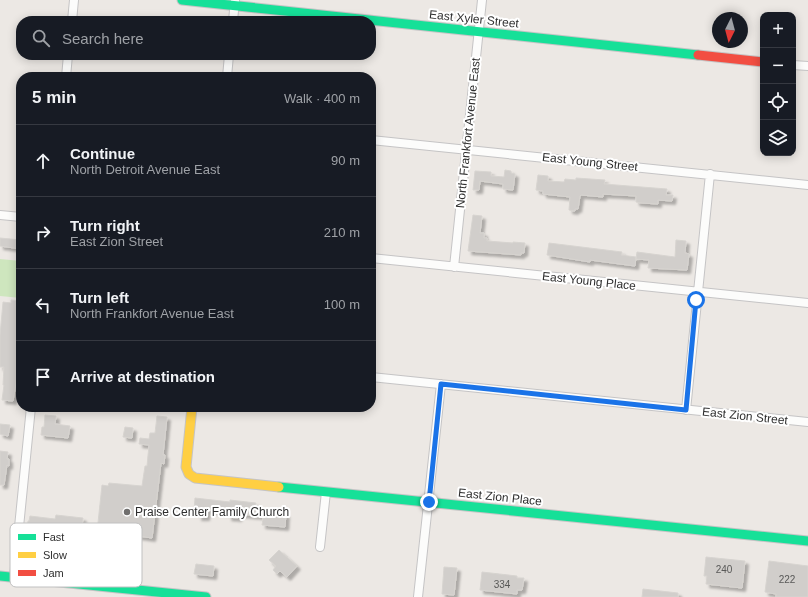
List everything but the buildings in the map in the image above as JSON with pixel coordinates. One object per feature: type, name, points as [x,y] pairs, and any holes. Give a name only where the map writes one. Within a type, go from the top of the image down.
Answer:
[{"type":"street","points":[[72,16],[74,0]]},
{"type":"street","name":"East Xyler Street","points":[[182,0],[235,3],[344,16]]},
{"type":"street","name":"North Frankfort Avenue East","points":[[454,267],[482,0]]},
{"type":"street","points":[[234,16],[235,3]]},
{"type":"street","name":"East Xyler Street","points":[[376,20],[760,62]]},
{"type":"street","points":[[66,72],[68,60]]},
{"type":"street","points":[[227,72],[229,60]]},
{"type":"street","points":[[796,65],[808,66]]},
{"type":"street","name":"East Young Street","points":[[376,141],[808,185]]},
{"type":"street","points":[[686,410],[710,174]]},
{"type":"street","points":[[0,215],[16,217]]},
{"type":"street","name":"East Young Place","points":[[376,259],[808,304]]},
{"type":"street","name":"East Zion Street","points":[[376,378],[808,422]]},
{"type":"street","points":[[418,597],[441,384]]},
{"type":"street","points":[[20,523],[31,412]]},
{"type":"street","name":"East Zion Place","points":[[192,412],[186,467],[189,475],[195,478],[808,541]]},
{"type":"street","points":[[320,547],[326,492]]},
{"type":"street","points":[[0,576],[10,577]]},
{"type":"street","points":[[102,587],[206,597]]},
{"type":"green space","points":[[0,259],[16,261],[16,298],[0,296]]},
{"type":"traffic: fast","points":[[182,0],[332,16]]},
{"type":"traffic: fast","points":[[376,21],[698,55]]},
{"type":"traffic: fast","points":[[279,487],[808,541]]},
{"type":"traffic: fast","points":[[0,576],[10,577]]},
{"type":"traffic: fast","points":[[108,587],[206,597]]},
{"type":"traffic: slow","points":[[192,412],[186,467],[189,474],[195,478],[279,487]]},
{"type":"traffic: jam","points":[[698,55],[760,62]]},
{"type":"place","name":"Praise Center Family Church","points":[[127,512]]},
{"type":"route","points":[[429,502],[441,384],[686,410],[696,300]]}]
